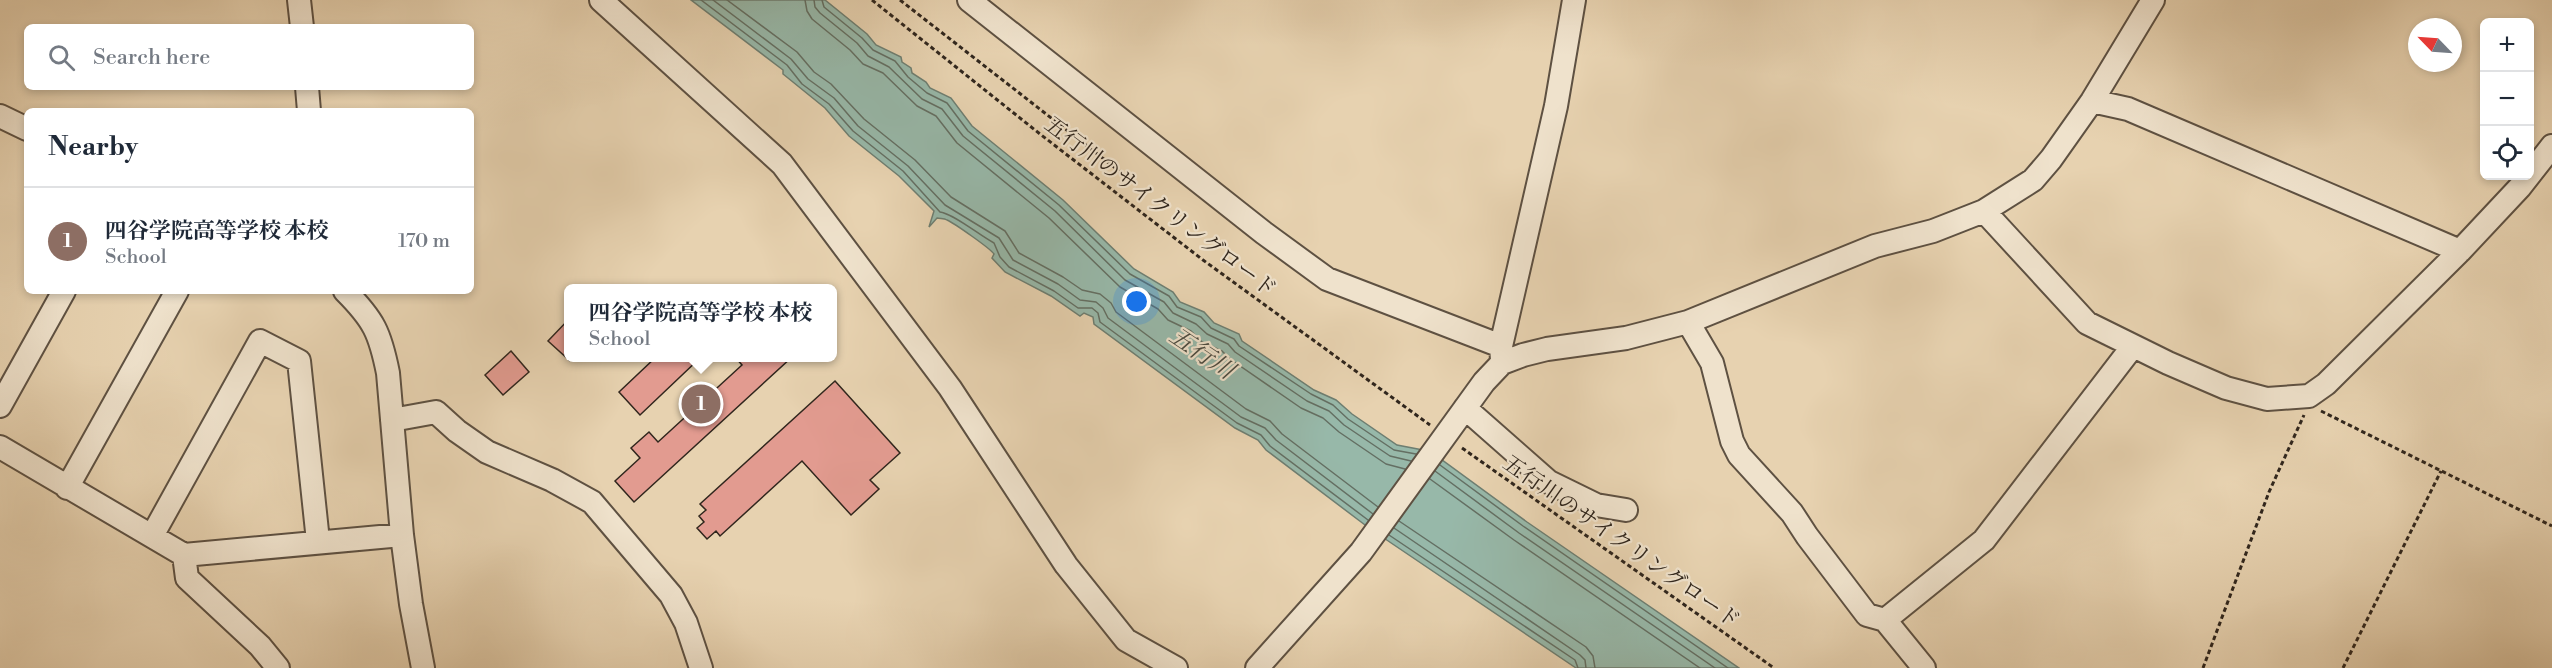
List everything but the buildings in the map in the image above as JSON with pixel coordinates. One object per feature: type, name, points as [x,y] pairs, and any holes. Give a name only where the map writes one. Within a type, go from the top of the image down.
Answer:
[{"type":"street","points":[[299,0],[302,24]]},
{"type":"street","points":[[601,0],[782,164],[950,388],[1066,565],[1126,640],[1176,668]]},
{"type":"street","points":[[969,0],[1318,274],[1502,354],[1626,338],[1688,322],[1875,246],[1933,231],[1984,211],[2033,180],[2092,100],[2153,0]]},
{"type":"street","points":[[1257,668],[1361,552],[1445,439],[1502,354],[1556,105],[1574,0]]},
{"type":"street","points":[[307,90],[309,108]]},
{"type":"street","points":[[2092,100],[2128,110],[2460,251]]},
{"type":"street","points":[[0,116],[24,128]]},
{"type":"street","points":[[1984,211],[2087,322],[2216,384],[2249,396],[2309,401],[2460,251],[2520,187],[2552,146]]},
{"type":"street","points":[[0,406],[62,294]]},
{"type":"street","points":[[68,488],[168,294]]},
{"type":"street","points":[[348,294],[374,324],[382,345],[388,373],[402,535],[411,604],[423,668]]},
{"type":"street","points":[[1688,322],[1712,363],[1732,441],[1739,455],[1792,513],[1868,615],[1885,620],[1924,668]]},
{"type":"street","points":[[152,536],[260,341],[299,361],[318,541]]},
{"type":"street","points":[[1885,620],[1984,540],[2133,346]]},
{"type":"street","points":[[1465,408],[1550,482],[1596,505],[1626,510]]},
{"type":"street","points":[[392,420],[436,412],[457,431],[487,452],[552,480],[592,502],[671,595],[686,623],[701,668]]},
{"type":"street","points":[[0,447],[184,555],[402,535]]},
{"type":"street","points":[[184,555],[187,578],[245,631],[279,668]]},
{"type":"path","name":"五行川のサイクリングロード","points":[[872,0],[1040,135],[1203,260],[1445,439],[1774,668]]},
{"type":"path","points":[[900,0],[1123,174]]},
{"type":"path","points":[[2203,668],[2269,492],[2309,401],[2441,471],[2552,526]]},
{"type":"path","points":[[2343,668],[2441,471]]},
{"type":"water","name":"五行川","points":[[691,0],[825,0],[867,34],[876,45],[901,57],[902,62],[911,68],[912,73],[926,82],[930,88],[951,98],[972,126],[1063,200],[1134,269],[1173,292],[1180,302],[1204,312],[1214,323],[1239,334],[1242,341],[1314,390],[1336,400],[1397,445],[1423,450],[1442,460],[1527,522],[1739,668],[1576,668],[1369,528],[1266,450],[1258,440],[1235,428],[1094,324],[1093,317],[1084,313],[1080,316],[1051,296],[1005,272],[992,258],[994,254],[991,251],[951,222],[937,218],[929,227],[934,211],[899,176],[849,136],[825,108],[783,74],[783,70]]},
{"type":"place","name":"四谷学院高等学校 本校","points":[[701,404]]}]
